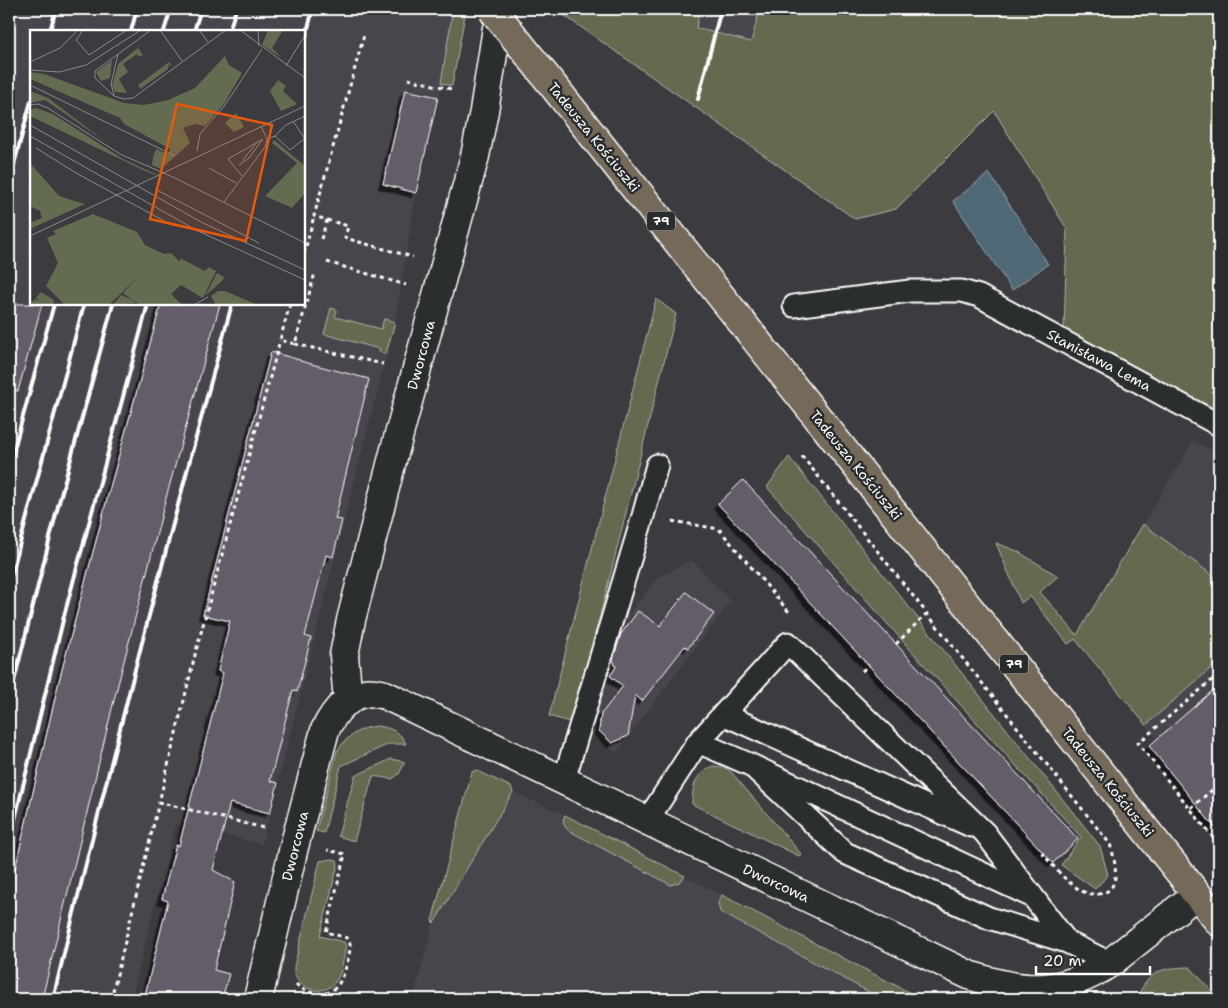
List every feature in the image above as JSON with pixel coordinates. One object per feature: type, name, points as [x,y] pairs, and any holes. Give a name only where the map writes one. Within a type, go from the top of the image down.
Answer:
[{"type":"main road","name":"Tadeusza Kościuszki","points":[[492,9],[1219,922]]},
{"type":"street","name":"Dworcowa","points":[[348,701],[344,655],[351,620],[394,453],[475,156],[500,9]]},
{"type":"street","name":"Dworcowa","points":[[258,999],[324,730],[334,713],[348,701],[365,692],[385,694],[969,975],[995,984],[1021,989],[1041,988],[1080,991],[1095,973],[1197,894]]},
{"type":"lane","name":"Stanisława Lema","points":[[794,306],[910,292],[962,291],[979,296],[1219,425]]},
{"type":"lane","points":[[564,780],[657,465]]},
{"type":"lane","points":[[648,821],[698,742],[788,643],[985,833],[1067,942]]},
{"type":"lane","points":[[723,714],[985,833]]},
{"type":"lane","points":[[698,742],[751,765],[1033,898]]},
{"type":"lane","points":[[751,765],[845,853],[989,918],[1067,942],[1110,963]]},
{"type":"path","points":[[305,250],[364,35]]},
{"type":"path","points":[[408,80],[451,89]]},
{"type":"path","points":[[314,216],[348,226],[345,238],[421,259]]},
{"type":"path","points":[[321,239],[327,220]]},
{"type":"path","points":[[327,262],[413,287]]},
{"type":"path","points":[[295,344],[315,273]]},
{"type":"path","points":[[111,999],[158,802],[213,586],[290,305]]},
{"type":"path","points":[[280,340],[384,365]]},
{"type":"path","points":[[802,456],[1110,844],[1115,860],[1115,876],[1112,886],[1105,893],[1097,894],[1087,893],[1078,889],[1036,847]]},
{"type":"path","points":[[643,516],[719,529],[796,619]]},
{"type":"path","points":[[896,644],[926,614]]},
{"type":"path","points":[[1219,674],[1138,743],[1219,845]]},
{"type":"path","points":[[1191,808],[1219,784]]},
{"type":"path","points":[[158,802],[272,830]]},
{"type":"path","points":[[295,981],[304,991],[317,994],[326,993],[334,989],[343,977],[351,946],[347,938],[326,932],[345,854],[326,850]]},
{"type":"shaded area","points":[[9,9],[453,9],[440,90],[416,193],[395,322],[262,844],[176,824],[131,999],[9,999]]},
{"type":"shaded area","points":[[700,9],[760,9],[751,42],[696,28]]},
{"type":"shaded area","points":[[1193,441],[1219,454],[1219,833],[1149,746],[1157,739],[1075,639]]},
{"type":"shaded area","points":[[692,560],[731,601],[616,753],[590,729],[607,641],[657,578]]},
{"type":"shaded area","points":[[476,770],[511,787],[513,792],[565,815],[922,999],[413,999],[472,772]]},
{"type":"green space","points":[[453,9],[466,9],[452,86],[441,83]]},
{"type":"green space","points":[[555,9],[700,9],[696,28],[751,42],[760,9],[1219,9],[1219,411],[1064,333],[1067,229],[994,111],[896,209],[855,219]]},
{"type":"green space","points":[[656,299],[676,314],[573,723],[549,716]]},
{"type":"green space","points":[[331,308],[337,310],[335,317],[381,329],[384,319],[395,322],[386,354],[379,352],[380,349],[324,334]]},
{"type":"green space","points":[[789,457],[1100,846],[1108,875],[1095,889],[1061,865],[1081,837],[907,646],[767,487]]},
{"type":"green space","points":[[1143,524],[1219,580],[1219,661],[1146,725],[1075,639],[1068,644],[1030,596],[1021,603],[996,543],[1017,551],[1058,576],[1040,592],[1077,635]]},
{"type":"green space","points":[[377,726],[394,731],[401,736],[406,744],[389,744],[341,766],[324,833],[316,831],[337,751],[354,734]]},
{"type":"green space","points":[[391,759],[405,762],[399,774],[392,779],[373,776],[354,841],[338,836],[355,776]]},
{"type":"green space","points":[[713,766],[726,768],[732,773],[801,854],[799,856],[692,804],[696,781],[703,772]]},
{"type":"green space","points":[[476,770],[511,787],[513,792],[434,923],[432,921],[472,772]]},
{"type":"green space","points":[[565,815],[685,876],[679,882],[671,885],[568,830],[564,823]]},
{"type":"green space","points":[[337,860],[338,864],[320,936],[344,942],[346,946],[341,969],[336,981],[324,990],[317,990],[303,986],[298,981],[294,967],[320,861]]},
{"type":"green space","points":[[722,895],[922,999],[882,999],[720,912],[718,903]]},
{"type":"green space","points":[[1190,967],[1219,999],[1136,999],[1146,982],[1157,972],[1171,968]]},
{"type":"water","points":[[989,173],[1048,264],[1012,290],[953,201]]},
{"type":"building","points":[[405,90],[438,97],[416,193],[383,184]]},
{"type":"building","points":[[9,304],[42,305],[18,391],[9,390]]},
{"type":"building","points":[[161,305],[220,305],[166,498],[115,696],[42,999],[9,999],[9,895],[59,681]]},
{"type":"building","points":[[271,352],[369,379],[335,519],[342,520],[333,557],[326,555],[305,636],[311,638],[297,692],[293,690],[270,781],[278,783],[270,813],[230,803],[213,870],[235,882],[214,970],[229,974],[222,999],[144,999],[168,901],[162,899],[176,845],[179,846],[223,673],[218,671],[230,621],[203,615]]},
{"type":"building","points":[[743,480],[1078,839],[1053,863],[718,504]]},
{"type":"building","points":[[686,592],[714,614],[688,648],[685,646],[642,701],[635,695],[628,736],[612,743],[599,731],[601,714],[623,686],[610,676],[616,667],[613,660],[621,634],[638,611],[660,626]]},
{"type":"building","points":[[1219,685],[1219,833],[1149,746]]},
{"type":"railway","points":[[50,30],[56,9]]},
{"type":"railway","points":[[131,30],[137,9]]},
{"type":"railway","points":[[164,30],[171,9]]},
{"type":"railway","points":[[194,30],[201,9]]},
{"type":"railway","points":[[229,30],[236,9]]},
{"type":"railway","points":[[305,39],[313,9]]},
{"type":"railway","points":[[698,99],[721,9]]},
{"type":"railway","points":[[9,183],[30,105]]},
{"type":"railway","points":[[9,467],[54,305]]},
{"type":"railway","points":[[9,584],[84,305]]},
{"type":"railway","points":[[9,701],[58,506],[113,305]]},
{"type":"railway","points":[[9,844],[64,616],[148,305]]},
{"type":"railway","points":[[53,999],[140,651],[232,305]]}]
